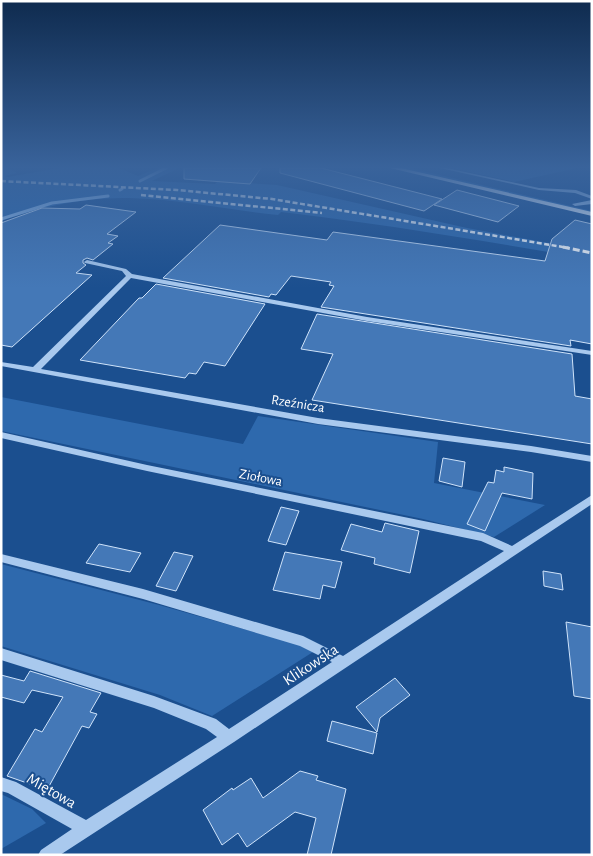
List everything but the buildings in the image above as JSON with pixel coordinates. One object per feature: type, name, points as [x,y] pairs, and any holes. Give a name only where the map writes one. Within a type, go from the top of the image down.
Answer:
[{"type":"main road","points":[[566,208],[592,214]]},
{"type":"street","points":[[87,262],[124,270],[130,276],[367,319],[592,353]]},
{"type":"street","points":[[35,370],[130,276]]},
{"type":"street","name":"Rzeźnicza","points":[[1,364],[318,421],[531,449],[592,459]]},
{"type":"street","name":"Ziołowa","points":[[1,435],[147,468],[483,537],[514,551]]},
{"type":"street","name":"Klikowska","points":[[46,855],[592,499]]},
{"type":"street","points":[[1,558],[143,594],[304,641],[343,662]]},
{"type":"street","points":[[1,654],[154,702],[211,724],[229,737]]},
{"type":"street","name":"Miętowa","points":[[1,784],[85,828]]},
{"type":"shaded area","points":[[1,208],[44,208],[32,211],[1,221]]},
{"type":"shaded area","points":[[228,208],[378,208],[467,228],[592,251],[592,259],[359,222],[281,212],[278,215]]},
{"type":"shaded area","points":[[571,208],[579,208],[592,211],[592,213]]},
{"type":"shaded area","points":[[1,397],[243,444],[258,416],[438,442],[434,483],[545,505],[494,537],[423,519],[1,431]]},
{"type":"shaded area","points":[[1,564],[159,605],[300,645],[313,652],[212,716],[160,695],[1,646]]},
{"type":"shaded area","points":[[1,794],[32,809],[46,823],[1,849]]},
{"type":"waterway","points":[[1,219],[36,208]]},
{"type":"railway","points":[[271,208],[322,213]]},
{"type":"railway","points":[[326,208],[563,247]]},
{"type":"railway","points":[[563,247],[569,248]]},
{"type":"railway","points":[[563,247],[592,253]]}]
